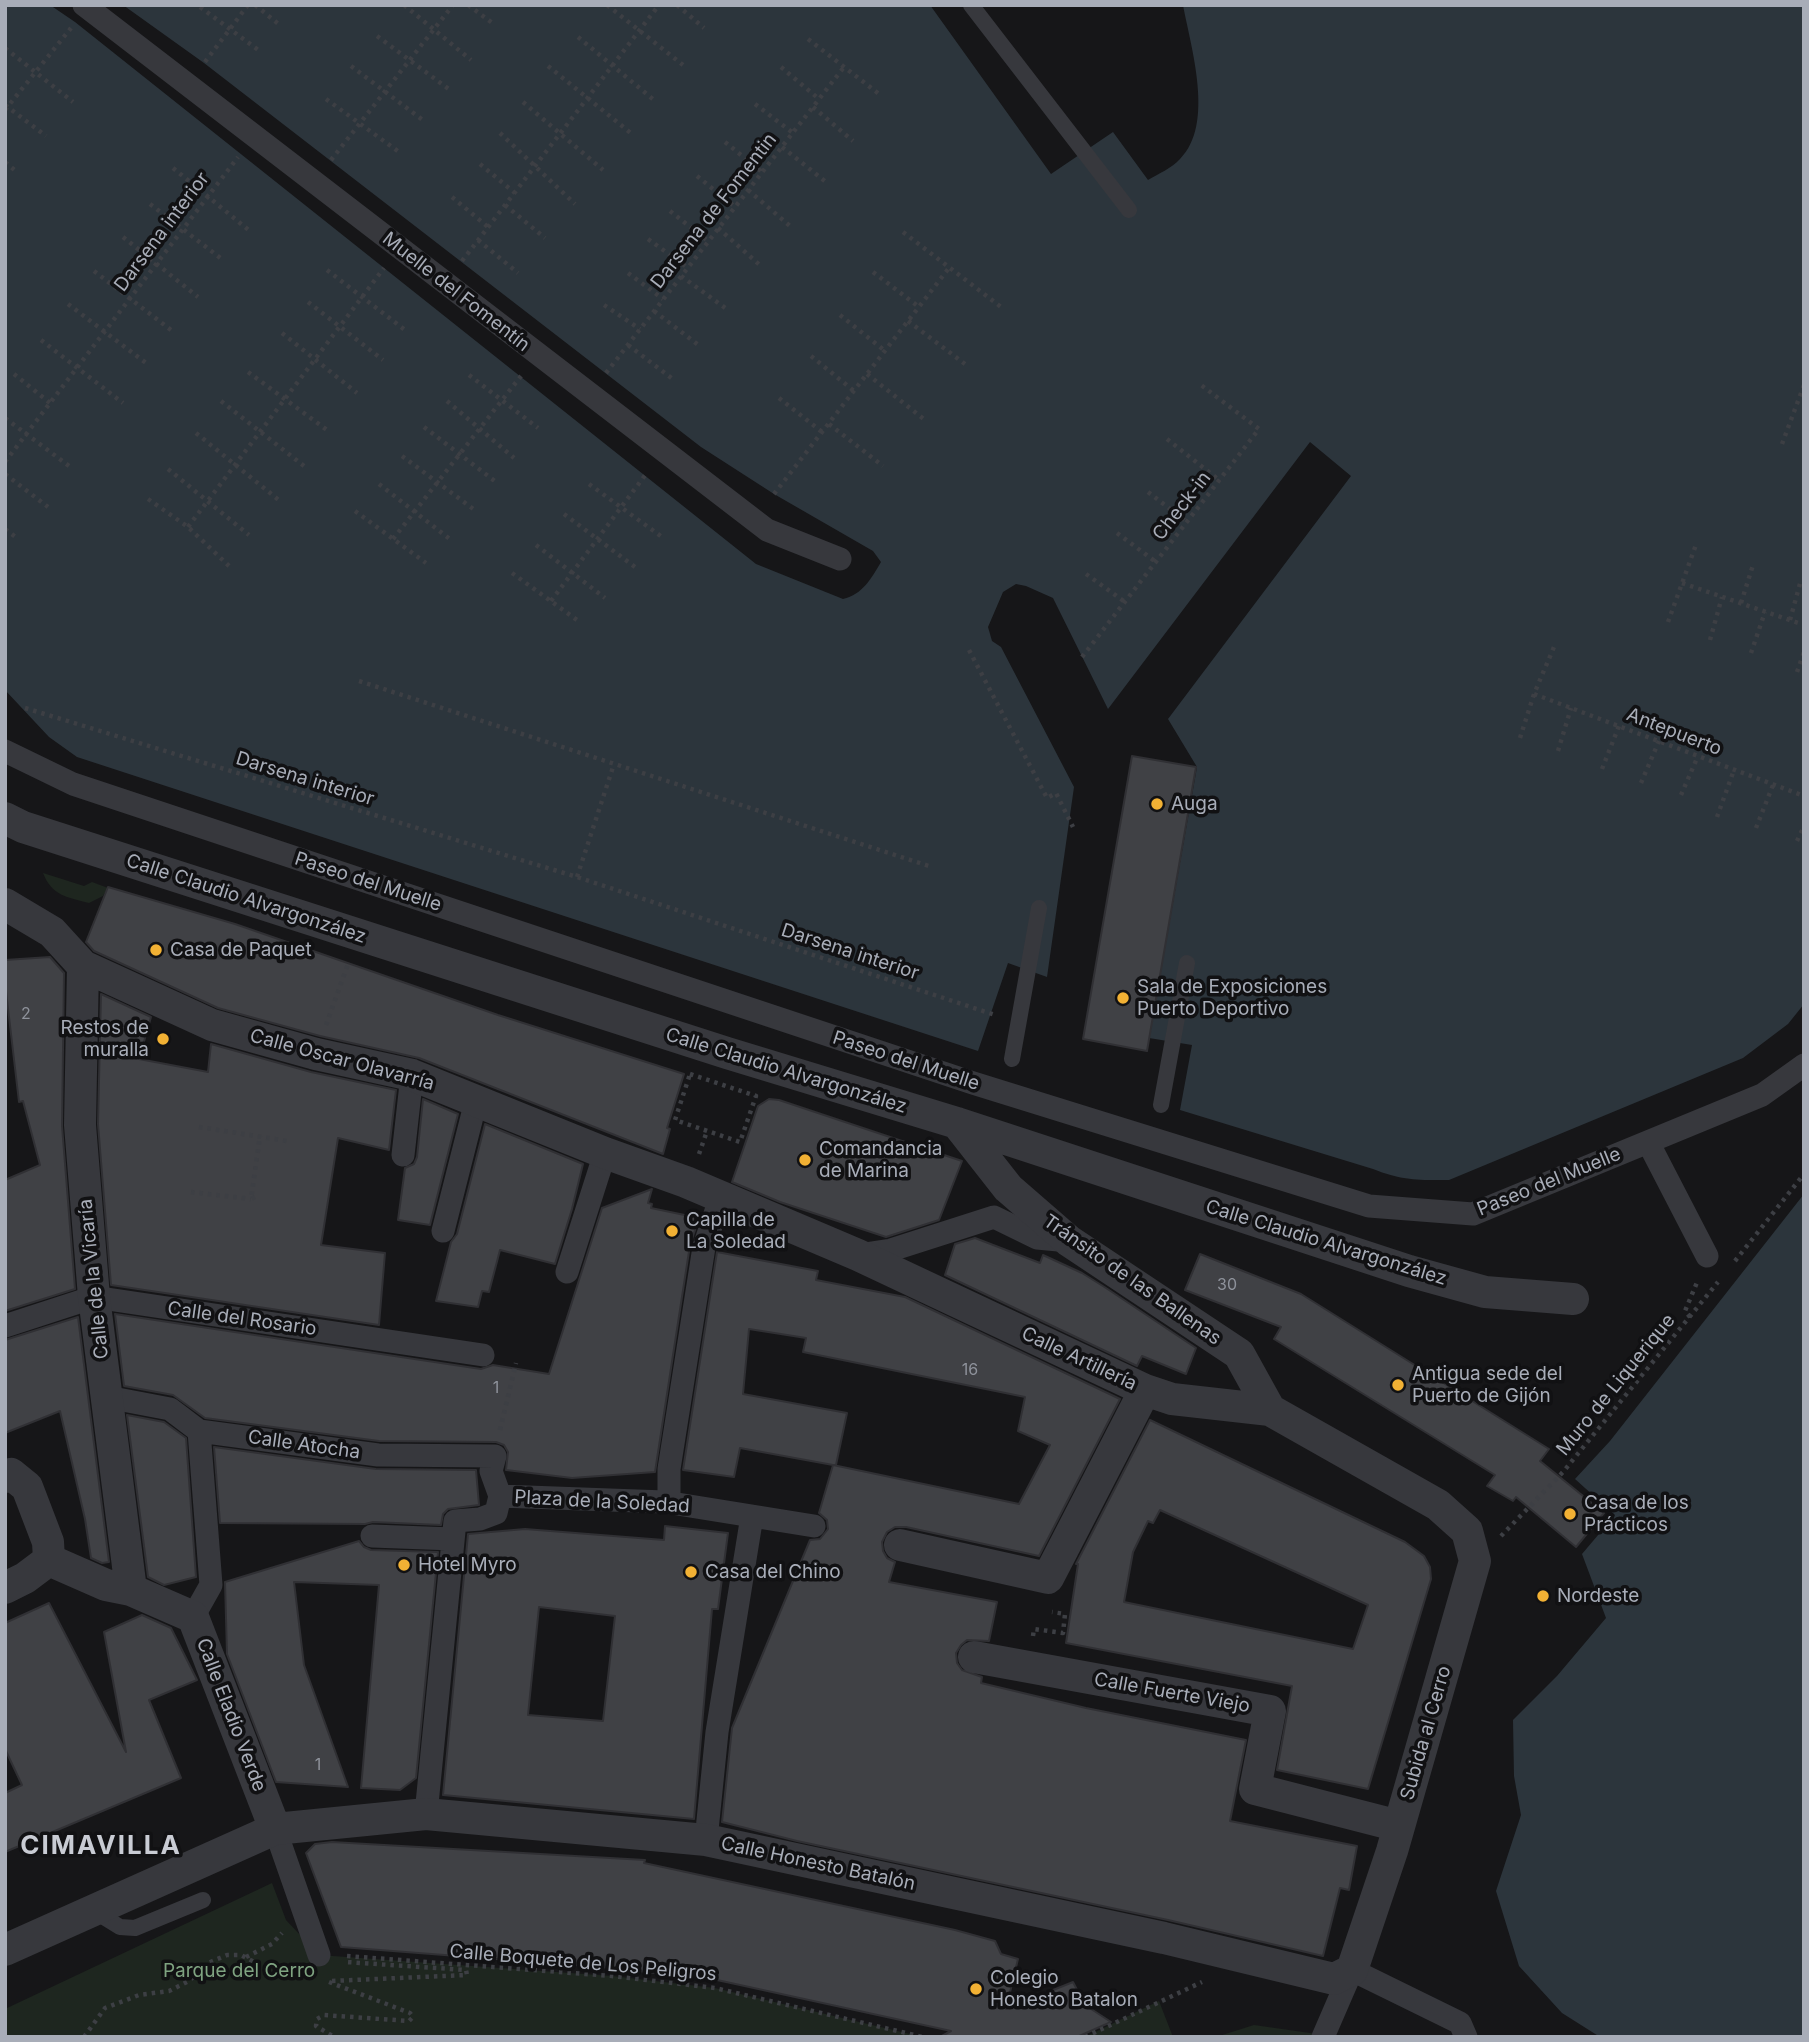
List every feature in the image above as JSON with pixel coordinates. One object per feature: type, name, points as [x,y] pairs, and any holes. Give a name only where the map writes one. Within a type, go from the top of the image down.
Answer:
[{"type":"street","name":"Muelle del Fomentín","points":[[80,14],[767,530],[840,559]]},
{"type":"street","name":"Paseo del Muelle","points":[[5,751],[73,784],[973,1083],[1369,1206],[1473,1214],[1762,1095],[1804,1065]]},
{"type":"street","name":"Calle Claudio Alvargonzález","points":[[5,818],[23,827],[727,1054],[957,1124],[1409,1272],[1485,1292],[1573,1299]]},
{"type":"street","points":[[5,904],[52,932],[83,966]]},
{"type":"street","name":"Calle Oscar Olavarría","points":[[83,966],[212,1025],[316,1054],[412,1075],[605,1153],[721,1196]]},
{"type":"street","name":"Calle de la Vicaría","points":[[83,966],[80,1125],[94,1297],[131,1590]]},
{"type":"street","points":[[403,1155],[412,1075]]},
{"type":"street","points":[[443,1231],[476,1101]]},
{"type":"street","name":"Tránsito de las Ballenas","points":[[957,1124],[1008,1188],[1069,1241],[1239,1354],[1270,1410]]},
{"type":"street","points":[[1648,1142],[1707,1256]]},
{"type":"street","points":[[567,1272],[605,1153]]},
{"type":"street","points":[[669,1502],[669,1469],[704,1247],[721,1196]]},
{"type":"street","name":"Calle Artillería","points":[[721,1196],[858,1255],[1145,1390],[1172,1399],[1270,1410],[1438,1505]]},
{"type":"street","points":[[858,1255],[891,1250],[994,1217],[1037,1238],[1069,1241]]},
{"type":"street","name":"Calle del Rosario","points":[[5,1326],[94,1297],[483,1355]]},
{"type":"street","points":[[900,1545],[1048,1578],[1145,1390]]},
{"type":"street","name":"Calle Atocha","points":[[107,1397],[170,1409],[199,1431],[378,1455],[493,1463]]},
{"type":"street","name":"Calle Eladio Verde","points":[[199,1431],[211,1585],[193,1617],[275,1829],[315,1968]]},
{"type":"street","name":"Plaza de la Soledad","points":[[493,1463],[500,1496],[669,1502],[814,1526]]},
{"type":"street","points":[[8,1475],[27,1487],[48,1542],[49,1560]]},
{"type":"street","points":[[426,1814],[455,1521],[480,1519],[496,1513],[500,1496]]},
{"type":"street","name":"Subida al Cerro","points":[[1352,1970],[1399,1826],[1475,1561],[1467,1531],[1438,1505]]},
{"type":"street","points":[[706,1840],[717,1732],[752,1516]]},
{"type":"street","points":[[372,1536],[453,1539]]},
{"type":"street","points":[[49,1560],[106,1585],[131,1590],[193,1617]]},
{"type":"street","points":[[5,1588],[25,1578],[49,1560]]},
{"type":"street","name":"Calle Fuerte Viejo","points":[[974,1657],[1270,1711],[1255,1789],[1399,1826]]},
{"type":"street","name":"Calle Honesto Batalón","points":[[5,1951],[275,1829],[426,1814],[706,1840],[1164,1938],[1334,1979],[1352,1970]]},
{"type":"street","points":[[1324,2036],[1352,1970],[1460,2023],[1466,2037]]},
{"type":"lane","points":[[971,5],[1129,210]]},
{"type":"lane","points":[[1012,1059],[1039,908]]},
{"type":"lane","points":[[1161,1105],[1186,963]]},
{"type":"lane","points":[[94,1911],[120,1927],[135,1928],[203,1900]]},
{"type":"path","points":[[204,63],[248,5]]},
{"type":"path","points":[[255,5],[281,26]]},
{"type":"path","points":[[404,5],[471,60]]},
{"type":"path","points":[[330,160],[453,5]]},
{"type":"path","points":[[468,5],[495,25]]},
{"type":"path","points":[[607,5],[683,65]]},
{"type":"path","points":[[461,262],[659,5]]},
{"type":"path","points":[[677,5],[704,28]]},
{"type":"path","points":[[200,7],[261,52]]},
{"type":"path","points":[[46,136],[6,108],[80,14]]},
{"type":"path","points":[[377,36],[450,90]]},
{"type":"path","points":[[578,37],[654,100]]},
{"type":"path","points":[[808,39],[879,94]]},
{"type":"path","points":[[5,48],[73,102]]},
{"type":"path","points":[[351,66],[424,121]]},
{"type":"path","points":[[548,66],[632,134]]},
{"type":"path","points":[[781,67],[819,99]]},
{"type":"path","name":"Darsena de Fomentin","points":[[606,373],[844,67]]},
{"type":"path","points":[[326,99],[399,152]]},
{"type":"path","points":[[523,102],[603,170]]},
{"type":"path","points":[[755,104],[793,132]]},
{"type":"path","points":[[813,107],[853,141]]},
{"type":"path","points":[[500,133],[575,204]]},
{"type":"path","points":[[725,142],[762,172]]},
{"type":"path","points":[[782,147],[826,182]]},
{"type":"path","name":"Darsena interior","points":[[5,462],[240,153]]},
{"type":"path","points":[[5,162],[18,172]]},
{"type":"path","points":[[480,164],[515,193]]},
{"type":"path","points":[[173,168],[251,232]]},
{"type":"path","points":[[696,176],[735,206]]},
{"type":"path","points":[[748,190],[790,226]]},
{"type":"path","points":[[452,197],[488,227]]},
{"type":"path","points":[[150,204],[223,260]]},
{"type":"path","points":[[505,205],[545,238]]},
{"type":"path","points":[[670,211],[708,241]]},
{"type":"path","points":[[718,228],[762,267]]},
{"type":"path","points":[[903,232],[1001,307]]},
{"type":"path","points":[[123,237],[198,297]]},
{"type":"path","points":[[648,239],[688,268]]},
{"type":"path","points":[[478,240],[518,273]]},
{"type":"path","points":[[188,527],[384,267]]},
{"type":"path","points":[[774,494],[949,268]]},
{"type":"path","points":[[327,270],[405,330]]},
{"type":"path","points":[[94,271],[171,330]]},
{"type":"path","points":[[873,272],[919,307]]},
{"type":"path","points":[[628,273],[663,299]]},
{"type":"path","points":[[681,276],[728,310]]},
{"type":"path","points":[[308,302],[383,360]]},
{"type":"path","points":[[68,304],[146,363]]},
{"type":"path","points":[[604,305],[640,329]]},
{"type":"path","points":[[654,310],[701,347]]},
{"type":"path","points":[[840,315],[885,351]]},
{"type":"path","points":[[908,321],[965,364]]},
{"type":"path","points":[[282,333],[357,393]]},
{"type":"path","points":[[41,340],[123,403]]},
{"type":"path","points":[[628,345],[674,380]]},
{"type":"path","points":[[811,356],[854,391]]},
{"type":"path","points":[[248,372],[327,430]]},
{"type":"path","points":[[14,374],[50,403]]},
{"type":"path","points":[[867,374],[925,420]]},
{"type":"path","points":[[469,375],[538,428]]},
{"type":"path","points":[[393,539],[521,375]]},
{"type":"path","name":"Check-in","points":[[1083,657],[1259,429],[1201,385]]},
{"type":"path","points":[[1782,444],[1803,389]]},
{"type":"path","points":[[779,398],[822,432]]},
{"type":"path","points":[[221,401],[304,466]]},
{"type":"path","points":[[447,401],[514,458]]},
{"type":"path","points":[[5,418],[73,469]]},
{"type":"path","points":[[829,424],[883,466]]},
{"type":"path","points":[[424,427],[496,482]]},
{"type":"path","points":[[196,433],[280,501]]},
{"type":"path","points":[[1167,439],[1219,480]]},
{"type":"path","points":[[402,456],[476,511]]},
{"type":"path","points":[[168,469],[249,536]]},
{"type":"path","points":[[5,474],[48,507]]},
{"type":"path","points":[[551,601],[646,474]]},
{"type":"path","points":[[379,484],[451,540]]},
{"type":"path","points":[[589,484],[662,537]]},
{"type":"path","points":[[1149,492],[1187,522]]},
{"type":"path","points":[[148,499],[188,527],[229,566]]},
{"type":"path","points":[[355,511],[426,563]]},
{"type":"path","points":[[564,514],[635,567]]},
{"type":"path","points":[[5,529],[17,538]]},
{"type":"path","points":[[1117,533],[1156,562]]},
{"type":"path","points":[[1668,622],[1697,542]]},
{"type":"path","points":[[536,545],[605,598]]},
{"type":"path","points":[[1741,604],[1753,565]]},
{"type":"path","points":[[512,573],[578,620]]},
{"type":"path","points":[[1086,574],[1125,602]]},
{"type":"path","points":[[1790,620],[1801,580]]},
{"type":"path","points":[[1682,583],[1804,625]]},
{"type":"path","points":[[1710,640],[1722,597]]},
{"type":"path","points":[[1751,653],[1765,612]]},
{"type":"path","points":[[1520,738],[1534,694],[1554,646]]},
{"type":"path","points":[[969,650],[1048,798],[1056,793],[1073,827]]},
{"type":"path","points":[[1797,672],[1804,652]]},
{"type":"path","points":[[359,681],[932,867]]},
{"type":"path","name":"Antepuerto","points":[[1534,694],[1804,796]]},
{"type":"path","name":"Darsena interior","points":[[24,708],[577,877],[995,1015]]},
{"type":"path","points":[[1558,751],[1571,708]]},
{"type":"path","points":[[1602,769],[1619,726]]},
{"type":"path","points":[[1641,783],[1659,741]]},
{"type":"path","points":[[1681,795],[1698,756]]},
{"type":"path","points":[[577,877],[614,764]]},
{"type":"path","points":[[1717,817],[1734,770]]},
{"type":"path","points":[[1756,828],[1773,785]]},
{"type":"path","points":[[1797,841],[1804,825]]},
{"type":"path","points":[[316,1054],[350,956]]},
{"type":"path","points":[[684,1093],[674,1120],[707,1132],[740,1142],[749,1115]]},
{"type":"path","points":[[199,1126],[287,1141]]},
{"type":"path","points":[[698,1156],[707,1132]]},
{"type":"path","points":[[191,1192],[253,1198],[260,1136]]},
{"type":"path","points":[[1730,1267],[1804,1174]]},
{"type":"path","name":"Muro de Liquerique","points":[[1529,1507],[1563,1472],[1722,1277]]},
{"type":"path","name":"Muro de Liquerique","points":[[1685,1311],[1690,1317]]},
{"type":"path","points":[[493,1463],[516,1363]]},
{"type":"path","points":[[1026,1667],[1034,1629],[1063,1633],[1065,1614],[1031,1608],[1037,1576]]},
{"type":"path","points":[[246,1958],[272,1944],[289,1926]]},
{"type":"path","points":[[83,2037],[105,2008],[139,1995],[169,1991],[189,1981],[208,1963],[226,1955],[246,1958],[258,1964],[315,1968],[328,1982],[410,2013],[413,2018],[409,2021],[324,2015],[317,2019],[316,2026],[334,2037]]},
{"type":"path","name":"Calle Boquete de Los Peligros","points":[[328,1982],[467,1975],[466,1970],[344,1962],[344,1956],[612,1976],[715,1989],[923,2037]]},
{"type":"path","points":[[1085,2037],[1159,2001]]},
{"type":"green space","points":[[43,873],[84,886],[92,882],[108,888],[103,896],[89,903],[56,891]]},
{"type":"green space","name":"Parque del Cerro","points":[[272,1883],[286,1920],[319,1955],[612,1976],[715,1988],[923,2037],[5,2037],[5,2009]]},
{"type":"green space","points":[[1159,2001],[1173,2037],[1085,2037]]},
{"type":"green space","points":[[1254,2025],[1324,2035],[1216,2037]]},
{"type":"shaded area","points":[[5,5],[50,5],[75,22],[756,564],[843,599],[861,590],[874,574],[881,562],[873,551],[774,494],[701,447],[204,63],[123,5],[930,5],[1051,174],[1113,132],[1148,180],[1180,159],[1191,144],[1196,126],[1198,85],[1183,5],[1804,5],[1804,1004],[1788,1024],[1743,1058],[1449,1180],[1419,1180],[1393,1176],[1180,1110],[1192,1045],[1149,1038],[1197,767],[1168,719],[1351,476],[1310,442],[1108,709],[1053,598],[1016,584],[1003,592],[988,627],[992,641],[1001,647],[1074,787],[1047,977],[1008,963],[978,1051],[77,757],[49,737],[5,690]]},
{"type":"shaded area","points":[[1804,1194],[1804,2037],[1600,2037],[1562,2013],[1519,1966],[1496,1891],[1521,1815],[1514,1776],[1513,1720],[1557,1676],[1606,1618],[1582,1554],[1615,1515],[1575,1479],[1610,1441]]},
{"type":"building","points":[[1132,756],[1196,767],[1147,1051],[1083,1039]]},
{"type":"building","points":[[108,887],[235,924],[498,1015],[684,1074],[667,1128],[670,1129],[663,1154],[419,1058],[320,1036],[218,1008],[94,951],[86,942]]},
{"type":"building","points":[[50,957],[64,973],[62,1126],[75,1289],[5,1311],[5,1180],[40,1165],[23,1101],[19,1102],[5,983],[5,960]]},
{"type":"building","points":[[101,994],[151,1017],[139,1059],[208,1072],[211,1044],[311,1072],[396,1090],[389,1150],[338,1138],[321,1245],[385,1253],[379,1325],[111,1285],[98,1124]]},
{"type":"building","points":[[423,1099],[458,1114],[430,1225],[398,1220],[405,1168],[414,1164],[417,1157]]},
{"type":"building","name":"Comandancia de Marina","points":[[769,1099],[779,1100],[962,1161],[939,1220],[886,1237],[780,1202],[732,1182],[758,1106]]},
{"type":"building","points":[[485,1124],[583,1164],[572,1209],[555,1264],[500,1250],[489,1292],[482,1291],[478,1307],[436,1301],[451,1242],[457,1234]]},
{"type":"building","points":[[652,1189],[648,1203],[652,1204],[651,1208],[699,1218],[690,1245],[655,1472],[572,1478],[506,1470],[508,1452],[504,1445],[496,1442],[379,1441],[205,1418],[173,1395],[124,1386],[115,1314],[481,1369],[493,1365],[549,1374],[602,1208]]},
{"type":"building","points":[[975,1238],[1040,1263],[1043,1255],[1082,1273],[1106,1288],[1196,1348],[1186,1374],[1142,1356],[1137,1366],[945,1275],[955,1244]]},
{"type":"building","points":[[717,1252],[818,1271],[816,1280],[905,1297],[1120,1399],[1039,1556],[906,1527],[895,1527],[887,1532],[882,1542],[887,1558],[895,1562],[889,1582],[997,1602],[989,1641],[967,1640],[956,1653],[957,1663],[962,1670],[982,1677],[981,1683],[1086,1708],[1246,1740],[1230,1821],[1357,1846],[1349,1890],[1340,1888],[1323,1956],[797,1841],[722,1822],[732,1728],[810,1540],[820,1539],[828,1529],[827,1520],[819,1513],[833,1465],[740,1448],[734,1477],[683,1470]],"holes":[[[749,1329],[806,1338],[803,1352],[1025,1397],[1018,1431],[1050,1445],[1019,1504],[833,1465],[836,1465],[847,1413],[743,1394]]]},
{"type":"building","name":"Antigua sede del Puerto de Gijón","points":[[1200,1254],[1301,1294],[1549,1449],[1540,1461],[1604,1513],[1576,1547],[1516,1497],[1513,1501],[1487,1486],[1495,1475],[1274,1339],[1281,1327],[1185,1290]]},
{"type":"building","points":[[78,1317],[109,1562],[102,1563],[91,1558],[85,1519],[60,1411],[5,1433],[5,1340]]},
{"type":"building","points":[[127,1415],[164,1422],[186,1438],[196,1577],[164,1585],[148,1577]]},
{"type":"building","points":[[1150,1420],[1405,1542],[1424,1556],[1430,1567],[1431,1579],[1368,1789],[1277,1770],[1292,1686],[1066,1643],[1076,1564]],"holes":[[[1160,1510],[1368,1605],[1353,1649],[1124,1602],[1133,1552],[1148,1521],[1153,1523]]]},
{"type":"building","points":[[214,1447],[376,1469],[476,1470],[479,1505],[448,1509],[443,1514],[441,1525],[373,1522],[220,1523]]},
{"type":"building","points":[[665,1526],[728,1533],[718,1609],[712,1609],[694,1819],[443,1795],[468,1534],[525,1529],[664,1540]],"holes":[[[539,1607],[615,1616],[603,1721],[528,1715]]]},
{"type":"building","points":[[359,1541],[371,1550],[438,1552],[416,1778],[400,1790],[361,1788],[379,1585],[294,1582],[304,1665],[348,1787],[276,1782],[227,1654],[225,1582]]},
{"type":"building","points":[[49,1603],[126,1752],[104,1632],[142,1615],[171,1628],[197,1680],[149,1700],[181,1778],[5,1852],[5,1793],[22,1785],[5,1749],[5,1623]]},
{"type":"building","points":[[332,1842],[645,1860],[644,1863],[955,1930],[995,1941],[1001,1954],[1018,1959],[1006,2009],[1073,1982],[1085,2005],[1111,2022],[1077,2037],[940,2037],[951,2031],[717,1980],[612,1968],[341,1947],[306,1853],[315,1844]]},
{"type":"place","name":"Auga","points":[[1157,804]]},
{"type":"place","name":"Casa de Paquet","points":[[156,950]]},
{"type":"place","name":"Sala de Exposiciones Puerto Deportivo","points":[[1123,998]]},
{"type":"place","name":"Restos de muralla","points":[[163,1039]]},
{"type":"place","name":"Comandancia de Marina","points":[[805,1160]]},
{"type":"place","name":"Capilla de La Soledad","points":[[672,1231]]},
{"type":"place","name":"Antigua sede del Puerto de Gijón","points":[[1398,1385]]},
{"type":"place","name":"Casa de los Prácticos","points":[[1570,1514]]},
{"type":"place","name":"Hotel Myro","points":[[404,1565]]},
{"type":"place","name":"Casa del Chino","points":[[691,1572]]},
{"type":"place","name":"Nordeste","points":[[1543,1596]]},
{"type":"place","name":"Colegio Honesto Batalon","points":[[976,1989]]},
{"type":"district","name":"CIMAVILLA","points":[[101,1846]]}]
